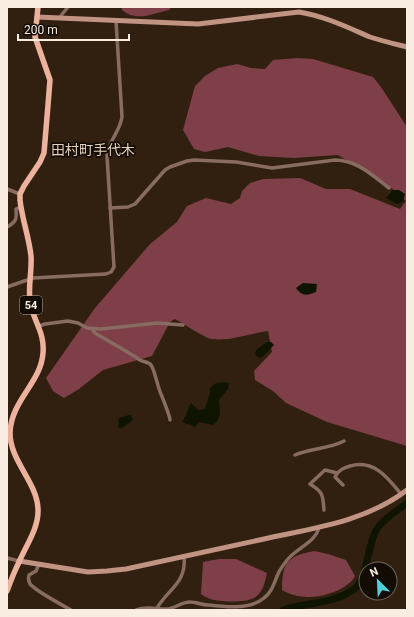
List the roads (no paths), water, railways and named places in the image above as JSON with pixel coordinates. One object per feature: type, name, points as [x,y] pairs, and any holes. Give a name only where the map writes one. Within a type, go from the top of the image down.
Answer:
[{"type":"main road","points":[[20,194],[43,155],[48,105],[50,80],[35,37],[38,7]]},
{"type":"main road","name":"54","points":[[7,590],[36,525],[38,509],[36,498],[13,451],[9,426],[18,404],[41,367],[44,348],[43,336],[30,300],[31,258],[21,209],[20,194]]},
{"type":"street","points":[[59,18],[68,7]]},
{"type":"street","points":[[37,17],[198,24],[299,12],[311,14],[336,22],[388,43],[407,46]]},
{"type":"street","points":[[7,287],[39,277],[106,274],[114,267],[107,149],[119,127],[122,117],[116,21]]},
{"type":"street","points":[[110,208],[128,207],[135,204],[165,170],[179,163],[194,160],[240,162],[272,168],[344,160],[356,164],[388,188]]},
{"type":"street","points":[[7,189],[20,194]]},
{"type":"street","points":[[7,227],[16,220],[16,209],[21,209]]},
{"type":"street","points":[[39,326],[68,321],[78,323],[92,329],[97,334],[153,366],[157,384],[170,420]]},
{"type":"street","points":[[92,329],[157,323],[183,325]]},
{"type":"street","points":[[295,455],[310,450],[336,445],[344,441]]},
{"type":"street","points":[[343,485],[335,477],[337,473],[344,468],[353,465],[367,465],[373,467],[387,477],[401,494]]},
{"type":"street","points":[[324,510],[323,494],[310,484],[325,470],[337,473]]},
{"type":"street","points":[[7,558],[77,571],[107,571],[126,569],[352,519],[386,504],[407,490]]},
{"type":"street","points":[[136,610],[141,608],[172,609],[190,602],[207,605],[244,606],[260,601],[268,594],[284,564],[296,551],[316,535],[319,527]]},
{"type":"street","points":[[157,608],[178,583],[184,564],[184,556]]},
{"type":"street","points":[[39,564],[36,571],[29,574],[28,579],[30,582],[38,589],[71,610]]},
{"type":"waterway","points":[[283,610],[327,601],[345,595],[353,590],[362,578],[373,536],[377,529],[387,518],[407,503]]},
{"type":"district","name":"田村町手代木","points":[[93,150]]}]
